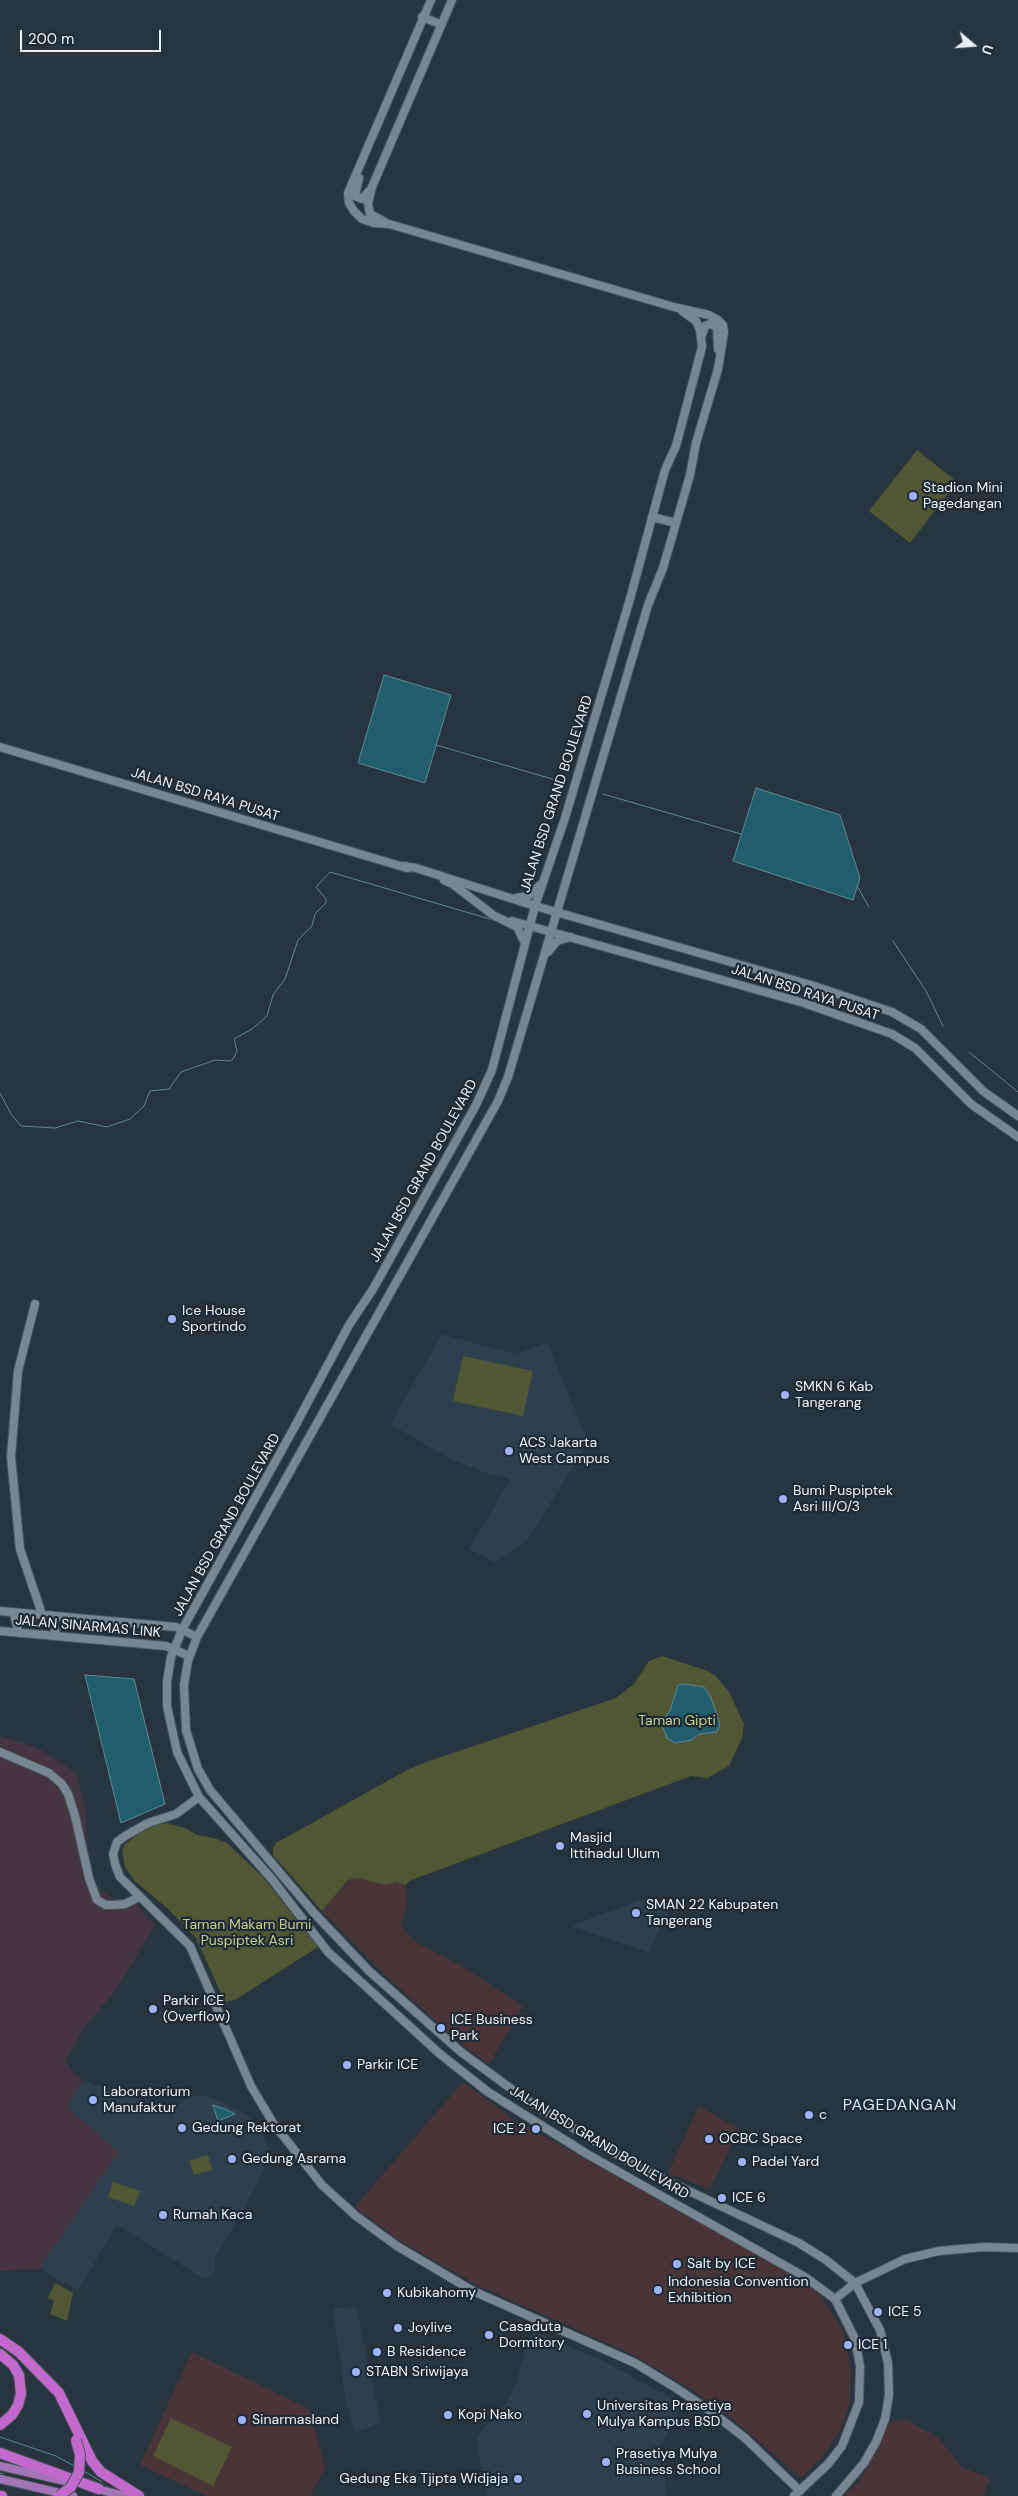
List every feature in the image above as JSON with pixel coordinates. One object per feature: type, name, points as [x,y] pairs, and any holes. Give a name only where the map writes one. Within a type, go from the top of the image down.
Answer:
[{"type":"highway","points":[[0,2339],[19,2352],[59,2393],[92,2461],[101,2472],[139,2496]]},
{"type":"highway","points":[[0,2344],[22,2362],[51,2394],[76,2440],[80,2455],[79,2472],[71,2487],[59,2496]]},
{"type":"highway","points":[[0,2354],[13,2365],[19,2376],[21,2394],[18,2405],[12,2415],[0,2425]]},
{"type":"highway","points":[[0,2453],[99,2489]]},
{"type":"main road","points":[[389,224],[374,223],[362,219],[349,203],[348,193],[422,17],[431,0]]},
{"type":"main road","points":[[452,0],[440,24],[372,187],[368,203],[370,214],[389,224],[674,307],[693,317],[702,338]]},
{"type":"main road","points":[[422,17],[440,24]]},
{"type":"main road","points":[[371,139],[355,196],[362,199],[372,187]]},
{"type":"main road","name":"JALAN BSD GRAND BOULEVARD","points":[[674,307],[709,315],[723,326],[724,332],[718,370],[663,568],[648,605],[508,1077],[498,1101],[197,1637],[189,1656],[184,1685],[186,1730],[198,1769],[210,1790],[314,1913],[357,1959],[413,2012],[498,2081],[601,2146],[638,2167],[799,2243],[826,2260],[855,2283],[880,2330],[888,2363],[889,2395],[885,2419],[876,2442],[864,2464],[836,2496]]},
{"type":"main road","points":[[702,338],[705,326],[710,324],[717,327],[718,370]]},
{"type":"main road","name":"JALAN BSD GRAND BOULEVARD","points":[[702,338],[702,348],[676,446],[665,470],[568,808],[529,926],[492,1070],[483,1092],[368,1299],[349,1325],[182,1630],[174,1650],[167,1682],[168,1714],[178,1752],[199,1797],[271,1878],[328,1952],[440,2054],[488,2092],[594,2158],[805,2277],[835,2299],[855,2339],[860,2366],[859,2402],[842,2446],[828,2464],[797,2493]]},
{"type":"main road","points":[[652,517],[676,523]]},
{"type":"main road","name":"JALAN BSD RAYA PUSAT","points":[[0,747],[470,884],[535,906],[558,911],[819,987],[892,1012],[921,1029],[983,1091],[1018,1116]]},
{"type":"main road","points":[[404,866],[454,885],[502,919],[517,926],[524,939],[523,950]]},
{"type":"main road","points":[[512,899],[529,896],[543,882]]},
{"type":"main road","points":[[564,890],[568,908],[578,917]]},
{"type":"main road","name":"JALAN BSD RAYA PUSAT","points":[[502,919],[552,931],[804,1003],[892,1034],[915,1048],[971,1104],[1018,1137]]},
{"type":"main road","points":[[545,955],[553,944],[573,937]]},
{"type":"main road","points":[[368,1299],[383,1307]]},
{"type":"main road","points":[[35,1304],[18,1371],[12,1457],[20,1549],[46,1615],[57,1636]]},
{"type":"main road","name":"JALAN SINARMAS LINK","points":[[0,1611],[176,1627],[197,1637]]},
{"type":"main road","points":[[13,1612],[19,1632]]},
{"type":"main road","name":"JALAN SINARMAS LINK","points":[[0,1631],[166,1646],[189,1656]]},
{"type":"main road","points":[[0,1752],[49,1772],[62,1784],[68,1794],[75,1816],[89,1878],[98,1900],[106,1905],[126,1904],[139,1897]]},
{"type":"main road","points":[[199,1797],[176,1814],[148,1823],[117,1842],[113,1854],[120,1877],[190,1946],[251,2086],[273,2123],[322,2185],[356,2216],[397,2246],[473,2291],[635,2363],[676,2388],[745,2438],[797,2493]]},
{"type":"main road","points":[[488,2092],[498,2081]]},
{"type":"main road","points":[[594,2158],[601,2146]]},
{"type":"main road","points":[[835,2299],[855,2283],[905,2259],[939,2251],[984,2247],[1018,2248]]},
{"type":"main road","points":[[0,2466],[125,2496]]},
{"type":"main road","points":[[20,2471],[40,2481],[40,2485],[34,2487]]},
{"type":"main road","points":[[0,2479],[73,2496]]},
{"type":"shaded area","name":"ACS Jakarta West Campus","points":[[442,1334],[510,1353],[521,1352],[548,1343],[588,1442],[527,1541],[495,1563],[469,1549],[510,1479],[489,1474],[450,1459],[390,1424]]},
{"type":"shaded area","points":[[0,1736],[38,1748],[76,1773],[84,1804],[92,1884],[112,1898],[133,1901],[155,1925],[115,1991],[85,2027],[66,2059],[71,2071],[83,2080],[131,2098],[176,2105],[188,2098],[203,2095],[210,2097],[249,2116],[265,2139],[269,2150],[269,2160],[244,2209],[215,2257],[215,2270],[208,2278],[203,2278],[119,2226],[116,2227],[78,2290],[39,2269],[0,2271]]},
{"type":"shaded area","name":"ICE Business Park","points":[[358,1878],[386,1885],[396,1882],[406,1885],[407,1905],[401,1926],[414,1941],[458,1964],[523,2006],[489,2064],[468,2049],[387,1977],[322,1911],[348,1881]]},
{"type":"shaded area","name":"SMAN 22 Kabupaten Tangerang","points":[[649,1897],[674,1900],[649,1952],[570,1926]]},
{"type":"shaded area","points":[[83,2080],[131,2098],[176,2105],[188,2098],[203,2095],[249,2116],[257,2124],[269,2150],[269,2160],[244,2209],[215,2257],[215,2270],[208,2278],[203,2278],[119,2226],[116,2227],[78,2290],[39,2269],[119,2152],[67,2107]]},
{"type":"shaded area","points":[[463,2082],[513,2119],[785,2270],[820,2295],[842,2329],[851,2368],[850,2402],[842,2427],[825,2454],[801,2478],[734,2420],[694,2391],[634,2355],[477,2285],[402,2242],[355,2207]]},
{"type":"shaded area","points":[[699,2106],[739,2129],[710,2189],[668,2173]]},
{"type":"shaded area","name":"STABN Sriwijaya","points":[[356,2307],[381,2422],[355,2433],[346,2403],[333,2308]]},
{"type":"shaded area","name":"Universitas Prasetiya Mulya Kampus BSD","points":[[536,2332],[601,2360],[683,2404],[661,2446],[667,2496],[487,2496],[476,2442],[480,2432],[507,2403],[516,2382],[529,2337]]},
{"type":"shaded area","points":[[192,2352],[309,2409],[325,2467],[310,2496],[207,2496],[140,2465]]},
{"type":"shaded area","points":[[906,2420],[937,2437],[952,2454],[959,2466],[990,2478],[983,2496],[843,2496],[854,2487],[870,2464],[891,2421]]},
{"type":"green space","name":"Stadion Mini Pagedangan","points":[[917,450],[957,482],[910,543],[869,511]]},
{"type":"green space","points":[[463,1356],[533,1371],[523,1416],[453,1401]]},
{"type":"green space","name":"Taman Gipti","points":[[662,1656],[715,1675],[729,1692],[744,1724],[742,1738],[729,1766],[707,1778],[691,1776],[409,1881],[406,1885],[396,1882],[386,1885],[358,1878],[348,1880],[322,1911],[273,1855],[273,1848],[276,1843],[407,1770],[616,1698],[634,1684],[649,1661]]},
{"type":"green space","name":"Taman Makam Bumi Puspiptek Asri","points":[[167,1823],[185,1828],[197,1835],[227,1843],[264,1878],[318,1947],[235,2000],[225,2002],[196,1938],[169,1910],[134,1880],[125,1867],[122,1850],[125,1844],[146,1828]]},
{"type":"green space","points":[[208,2155],[212,2170],[194,2175],[189,2161]]},
{"type":"green space","points":[[113,2182],[140,2191],[134,2206],[108,2197]]},
{"type":"green space","points":[[55,2283],[73,2293],[67,2321],[50,2314],[54,2301],[48,2298]]},
{"type":"green space","points":[[171,2418],[232,2447],[213,2486],[153,2456]]},
{"type":"water","points":[[384,675],[451,695],[425,783],[358,763]]},
{"type":"water","points":[[756,788],[840,815],[860,878],[853,900],[733,861]]},
{"type":"water","points":[[85,1675],[134,1679],[165,1804],[121,1823]]},
{"type":"water","points":[[685,1684],[704,1687],[711,1698],[720,1724],[717,1732],[699,1734],[692,1740],[675,1743],[667,1738],[661,1722],[670,1711],[678,1685]]},
{"type":"water","points":[[213,2105],[225,2109],[235,2114],[218,2121]]},
{"type":"waterway","points":[[436,745],[566,783]]},
{"type":"waterway","points":[[603,794],[741,834]]},
{"type":"waterway","points":[[0,1093],[11,1114],[21,1126],[55,1128],[78,1121],[107,1127],[130,1119],[144,1106],[150,1091],[169,1089],[181,1072],[215,1060],[230,1061],[233,1059],[237,1051],[234,1039],[252,1029],[267,1016],[273,995],[285,979],[298,940],[312,926],[315,914],[326,903],[326,899],[316,887],[330,872],[500,922]]},
{"type":"waterway","points":[[857,886],[869,907]]},
{"type":"waterway","points":[[893,941],[926,991],[943,1026]]},
{"type":"waterway","points":[[969,1052],[1018,1092]]},
{"type":"waterway","points":[[0,2437],[56,2456],[76,2467]]},
{"type":"waterway","points":[[84,2471],[102,2482]]},
{"type":"waterway","points":[[0,2473],[4,2474]]},
{"type":"place","name":"Stadion Mini Pagedangan","points":[[913,496]]},
{"type":"place","name":"Ice House Sportindo","points":[[172,1319]]},
{"type":"place","name":"SMKN 6 Kab Tangerang","points":[[785,1395]]},
{"type":"place","name":"ACS Jakarta West Campus","points":[[509,1451]]},
{"type":"place","name":"Bumi Puspiptek Asri III/O/3","points":[[783,1499]]},
{"type":"place","name":"Masjid Ittihadul Ulum","points":[[560,1846]]},
{"type":"place","name":"SMAN 22 Kabupaten Tangerang","points":[[636,1913]]},
{"type":"place","name":"Parkir ICE (Overflow)","points":[[153,2009]]},
{"type":"place","name":"ICE Business Park","points":[[441,2028]]},
{"type":"place","name":"Parkir ICE","points":[[347,2065]]},
{"type":"place","name":"Laboratorium Manufaktur","points":[[93,2100]]},
{"type":"place","name":"c","points":[[809,2115]]},
{"type":"place","name":"Gedung Rektorat","points":[[182,2128]]},
{"type":"place","name":"ICE 2","points":[[536,2129]]},
{"type":"place","name":"OCBC Space","points":[[709,2139]]},
{"type":"place","name":"Gedung Asrama","points":[[232,2159]]},
{"type":"place","name":"Padel Yard","points":[[742,2162]]},
{"type":"place","name":"ICE 6","points":[[722,2198]]},
{"type":"place","name":"Rumah Kaca","points":[[163,2215]]},
{"type":"place","name":"Salt by ICE","points":[[677,2264]]},
{"type":"place","name":"Indonesia Convention Exhibition","points":[[658,2290]]},
{"type":"place","name":"Kubikahomy","points":[[387,2293]]},
{"type":"place","name":"ICE 5","points":[[878,2312]]},
{"type":"place","name":"Joylive","points":[[398,2328]]},
{"type":"place","name":"Casaduta Dormitory","points":[[489,2335]]},
{"type":"place","name":"ICE 1","points":[[848,2345]]},
{"type":"place","name":"B Residence","points":[[377,2352]]},
{"type":"place","name":"STABN Sriwijaya","points":[[356,2372]]},
{"type":"place","name":"Universitas Prasetiya Mulya Kampus BSD","points":[[587,2414]]},
{"type":"place","name":"Kopi Nako","points":[[448,2415]]},
{"type":"place","name":"Sinarmasland","points":[[242,2420]]},
{"type":"place","name":"Prasetiya Mulya Business School","points":[[606,2462]]},
{"type":"place","name":"Gedung Eka Tjipta Widjaja","points":[[518,2479]]},
{"type":"district","name":"PAGEDANGAN","points":[[900,2106]]}]
